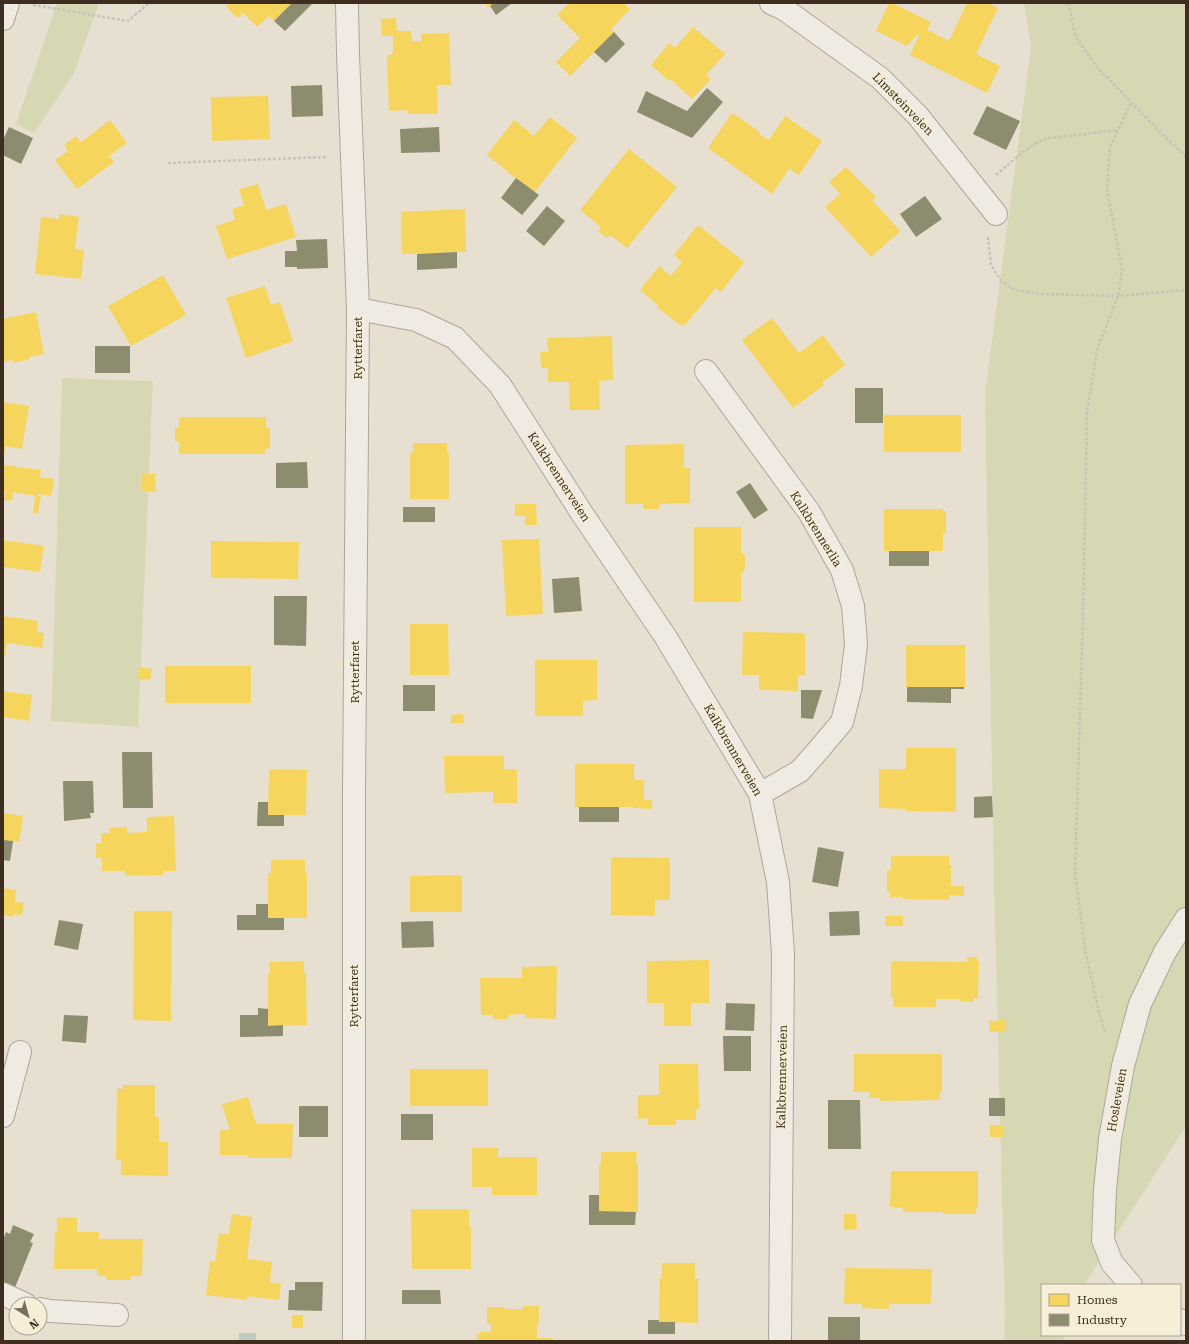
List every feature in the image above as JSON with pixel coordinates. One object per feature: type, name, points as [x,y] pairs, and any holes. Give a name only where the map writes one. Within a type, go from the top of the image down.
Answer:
[{"type":"street","name":"Rytterfaret","points":[[347,3],[358,309],[354,793],[354,1341]]},
{"type":"street","points":[[3,19],[18,4]]},
{"type":"street","name":"Limsteinveien","points":[[781,5],[880,78],[918,116],[996,214]]},
{"type":"street","name":"Kalkbrennerveien","points":[[358,309],[416,320],[455,338],[500,386],[581,512],[665,636],[760,794],[778,882],[783,953],[780,1341]]},
{"type":"street","name":"Kalkbrennerlia","points":[[706,371],[809,512],[842,570],[853,606],[856,644],[851,686],[842,722],[822,747],[800,770],[760,794]]},
{"type":"street","name":"Hosleveien","points":[[1130,1284],[1112,1263],[1103,1240],[1105,1190],[1110,1139],[1123,1066],[1140,1004],[1165,952],[1186,919]]},
{"type":"street","points":[[3,1116],[20,1052]]},
{"type":"street","points":[[48,1311],[117,1315]]},
{"type":"path","points":[[18,4],[128,21],[148,3]]},
{"type":"path","points":[[1069,3],[1075,36],[1096,66],[1186,157]]},
{"type":"path","points":[[1123,1066],[1110,1049],[1098,1008],[1085,950],[1075,872],[1083,616],[1087,412],[1097,350],[1118,296],[1122,269],[1107,188],[1110,147],[1132,103]]},
{"type":"path","points":[[978,191],[1023,152],[1043,139],[1118,130]]},
{"type":"path","points":[[168,163],[352,156]]},
{"type":"path","points":[[996,214],[988,239],[991,265],[1001,281],[1015,290],[1042,294],[1118,296],[1186,290]]},
{"type":"green space","points":[[57,3],[99,3],[74,73],[34,133],[16,124]]},
{"type":"green space","points":[[1024,3],[1186,3],[1186,1126],[1085,1284],[1041,1284],[1041,1336],[1063,1336],[1064,1341],[1004,1341],[1005,1314],[994,880],[985,394],[1031,47]]},
{"type":"green space","points":[[62,378],[153,381],[138,727],[51,721]]},
{"type":"shaded area","points":[[239,1333],[256,1333],[256,1341],[239,1341]]},
{"type":"building: Homes","points":[[230,3],[292,3],[274,21],[269,16],[257,27],[243,13],[238,18],[226,7]]},
{"type":"building: Homes","points":[[485,3],[494,3],[488,7]]},
{"type":"building: Homes","points":[[569,3],[624,3],[630,9],[611,29],[614,32],[570,76],[556,62],[580,38],[557,15]]},
{"type":"building: Homes","points":[[889,3],[892,3],[931,22],[927,30],[949,41],[967,3],[988,3],[998,8],[976,54],[1000,66],[987,93],[910,55],[919,35],[918,34],[907,46],[876,31]]},
{"type":"building: Homes","points":[[396,18],[397,31],[411,31],[412,41],[421,41],[421,34],[449,33],[451,85],[437,85],[438,114],[408,114],[408,110],[389,111],[387,57],[393,53],[393,36],[382,36],[381,19]]},
{"type":"building: Homes","points":[[693,27],[725,54],[706,75],[711,79],[692,99],[670,79],[669,81],[651,65],[669,43],[675,48]]},
{"type":"building: Homes","points":[[268,96],[270,139],[212,141],[211,97]]},
{"type":"building: Homes","points":[[732,113],[769,140],[785,116],[822,141],[799,175],[789,169],[772,194],[708,148]]},
{"type":"building: Homes","points":[[550,117],[577,138],[534,193],[487,155],[514,120],[534,136]]},
{"type":"building: Homes","points":[[110,120],[127,143],[109,156],[114,162],[77,189],[55,160],[68,151],[64,145],[76,136],[81,142]]},
{"type":"building: Homes","points":[[629,149],[677,187],[627,248],[610,235],[607,238],[598,231],[601,227],[580,210]]},
{"type":"building: Homes","points":[[846,167],[876,197],[872,200],[900,231],[871,257],[825,207],[840,194],[829,182]]},
{"type":"building: Homes","points":[[258,184],[266,210],[286,204],[296,237],[227,259],[216,226],[235,220],[232,209],[244,205],[239,189]]},
{"type":"building: Homes","points":[[465,209],[466,252],[402,254],[401,212]]},
{"type":"building: Homes","points":[[59,214],[79,217],[75,249],[84,250],[81,279],[35,274],[41,217],[59,219]]},
{"type":"building: Homes","points":[[698,225],[744,262],[721,292],[716,288],[684,326],[682,324],[681,326],[657,307],[658,305],[640,290],[659,266],[671,276],[682,262],[674,255]]},
{"type":"building: Homes","points":[[163,275],[186,315],[131,346],[108,306]]},
{"type":"building: Homes","points":[[265,286],[271,305],[280,302],[293,341],[246,358],[226,298]]},
{"type":"building: Homes","points":[[36,312],[44,354],[29,357],[30,359],[13,363],[12,360],[3,362],[3,319]]},
{"type":"building: Homes","points":[[772,318],[799,353],[823,335],[845,365],[822,383],[824,385],[793,408],[742,340]]},
{"type":"building: Homes","points":[[612,336],[613,380],[599,381],[600,410],[570,410],[569,382],[548,382],[548,368],[541,368],[540,352],[548,352],[547,338]]},
{"type":"building: Homes","points":[[3,402],[29,406],[22,449],[5,446],[4,457]]},
{"type":"building: Homes","points":[[884,415],[961,415],[961,452],[884,452]]},
{"type":"building: Homes","points":[[179,417],[266,417],[266,428],[270,428],[270,449],[266,448],[265,454],[179,454],[179,441],[175,441],[175,427],[179,428]]},
{"type":"building: Homes","points":[[413,443],[447,443],[447,453],[449,453],[449,499],[410,499],[410,453],[413,453]]},
{"type":"building: Homes","points":[[684,444],[684,468],[690,468],[690,503],[659,504],[659,509],[643,509],[643,504],[625,504],[625,445]]},
{"type":"building: Homes","points":[[3,465],[41,470],[40,477],[54,479],[51,496],[38,494],[38,496],[41,496],[38,513],[33,513],[35,496],[13,492],[12,501],[4,500],[5,491],[3,491]]},
{"type":"building: Homes","points":[[142,474],[155,474],[156,492],[142,491]]},
{"type":"building: Homes","points":[[515,504],[536,504],[537,525],[525,525],[525,516],[515,516]]},
{"type":"building: Homes","points":[[884,509],[943,509],[943,511],[946,511],[946,533],[943,533],[943,551],[884,551]]},
{"type":"building: Homes","points":[[694,527],[741,527],[741,552],[745,555],[745,570],[741,573],[741,602],[694,602]]},
{"type":"building: Homes","points":[[539,539],[543,614],[506,616],[502,540]]},
{"type":"building: Homes","points":[[3,540],[44,546],[40,572],[3,567]]},
{"type":"building: Homes","points":[[211,541],[299,542],[298,579],[211,578]]},
{"type":"building: Homes","points":[[3,616],[38,621],[37,632],[44,633],[42,648],[7,643],[5,656],[3,656]]},
{"type":"building: Homes","points":[[410,624],[448,624],[449,675],[410,675]]},
{"type":"building: Homes","points":[[743,632],[805,633],[805,675],[798,675],[798,691],[759,690],[759,675],[742,675]]},
{"type":"building: Homes","points":[[906,645],[965,645],[965,687],[906,687]]},
{"type":"building: Homes","points":[[535,660],[597,660],[597,700],[583,701],[583,716],[535,716]]},
{"type":"building: Homes","points":[[165,666],[251,666],[251,703],[165,703]]},
{"type":"building: Homes","points":[[139,667],[152,669],[150,680],[138,679]]},
{"type":"building: Homes","points":[[3,691],[32,695],[29,721],[3,717]]},
{"type":"building: Homes","points":[[463,714],[464,723],[451,723],[451,715]]},
{"type":"building: Homes","points":[[906,748],[956,748],[956,812],[906,811],[906,809],[879,808],[879,769],[906,769]]},
{"type":"building: Homes","points":[[444,756],[504,756],[504,769],[517,769],[517,803],[493,803],[493,792],[445,793]]},
{"type":"building: Homes","points":[[575,764],[634,764],[634,780],[644,780],[644,800],[652,800],[652,809],[634,807],[575,807]]},
{"type":"building: Homes","points":[[269,769],[307,770],[306,815],[268,815]]},
{"type":"building: Homes","points":[[3,813],[23,816],[19,842],[3,840]]},
{"type":"building: Homes","points":[[174,816],[176,871],[163,871],[163,875],[125,876],[125,871],[102,871],[102,858],[96,858],[96,843],[101,843],[101,833],[110,833],[109,828],[127,827],[127,833],[147,832],[147,817]]},
{"type":"building: Homes","points":[[891,856],[949,856],[949,865],[951,865],[951,885],[949,886],[964,886],[964,896],[949,895],[949,900],[903,899],[903,897],[890,897],[890,892],[887,892],[887,870],[891,870]]},
{"type":"building: Homes","points":[[611,857],[670,858],[670,900],[655,900],[655,916],[611,915]]},
{"type":"building: Homes","points":[[271,860],[305,860],[305,873],[307,873],[307,918],[268,918],[268,873],[271,873]]},
{"type":"building: Homes","points":[[462,875],[462,912],[410,912],[410,876]]},
{"type":"building: Homes","points":[[3,888],[16,890],[15,902],[24,903],[22,915],[13,914],[13,917],[3,915]]},
{"type":"building: Homes","points":[[134,911],[172,911],[171,1021],[133,1020]]},
{"type":"building: Homes","points":[[886,916],[903,916],[903,926],[886,926]]},
{"type":"building: Homes","points":[[967,957],[977,957],[977,961],[979,961],[978,999],[974,998],[974,1002],[960,1001],[960,999],[936,999],[936,1007],[893,1007],[893,998],[891,998],[891,961],[967,962]]},
{"type":"building: Homes","points":[[709,960],[709,1003],[691,1003],[691,1026],[664,1026],[664,1003],[647,1003],[647,961]]},
{"type":"building: Homes","points":[[304,961],[304,973],[306,973],[307,1025],[268,1026],[268,973],[270,973],[270,962]]},
{"type":"building: Homes","points":[[557,966],[556,1019],[525,1018],[525,1014],[508,1015],[508,1019],[493,1019],[493,1015],[481,1015],[480,978],[522,978],[522,967]]},
{"type":"building: Homes","points":[[1005,1020],[1006,1031],[990,1032],[989,1021]]},
{"type":"building: Homes","points":[[854,1054],[942,1054],[942,1092],[940,1092],[940,1100],[880,1101],[880,1098],[869,1098],[869,1092],[854,1092]]},
{"type":"building: Homes","points":[[659,1064],[698,1064],[699,1109],[696,1109],[696,1120],[676,1120],[676,1125],[648,1125],[648,1118],[638,1119],[638,1095],[659,1095]]},
{"type":"building: Homes","points":[[410,1069],[488,1069],[488,1106],[410,1106]]},
{"type":"building: Homes","points":[[123,1085],[155,1085],[155,1117],[159,1117],[159,1142],[168,1142],[168,1176],[121,1175],[121,1160],[116,1160],[117,1088],[123,1089]]},
{"type":"building: Homes","points":[[248,1097],[256,1124],[293,1124],[292,1158],[248,1158],[248,1155],[220,1155],[220,1130],[230,1130],[222,1104]]},
{"type":"building: Homes","points":[[990,1125],[1004,1125],[1004,1137],[990,1137]]},
{"type":"building: Homes","points":[[472,1148],[498,1148],[498,1157],[537,1157],[537,1195],[492,1195],[492,1187],[472,1187]]},
{"type":"building: Homes","points":[[601,1152],[637,1152],[638,1212],[599,1211],[599,1164],[601,1164]]},
{"type":"building: Homes","points":[[891,1171],[978,1171],[978,1207],[976,1208],[976,1214],[903,1212],[903,1208],[890,1207]]},
{"type":"building: Homes","points":[[411,1209],[469,1209],[469,1227],[471,1227],[471,1269],[412,1269]]},
{"type":"building: Homes","points":[[232,1214],[252,1217],[247,1259],[272,1262],[270,1282],[281,1284],[279,1300],[247,1296],[247,1300],[206,1295],[210,1261],[215,1262],[219,1233],[229,1234]]},
{"type":"building: Homes","points":[[844,1214],[856,1214],[857,1229],[844,1230]]},
{"type":"building: Homes","points":[[57,1217],[77,1218],[77,1232],[99,1232],[99,1239],[143,1239],[142,1276],[131,1276],[131,1280],[106,1280],[106,1276],[97,1276],[97,1269],[54,1269]]},
{"type":"building: Homes","points":[[662,1263],[695,1263],[695,1279],[698,1278],[698,1323],[659,1322],[660,1278],[662,1278]]},
{"type":"building: Homes","points":[[845,1268],[932,1269],[931,1304],[889,1304],[889,1309],[862,1308],[862,1304],[844,1304]]},
{"type":"building: Homes","points":[[523,1306],[539,1306],[537,1338],[553,1338],[553,1341],[477,1341],[477,1334],[480,1334],[480,1332],[491,1332],[491,1324],[487,1324],[487,1307],[523,1309]]},
{"type":"building: Homes","points":[[292,1315],[303,1315],[303,1328],[292,1328]]},
{"type":"building: Industry","points":[[292,3],[312,4],[285,31],[274,21]]},
{"type":"building: Industry","points":[[494,3],[512,3],[496,15],[490,6]]},
{"type":"building: Industry","points":[[614,32],[625,44],[606,63],[594,52]]},
{"type":"building: Industry","points":[[322,85],[323,116],[292,117],[291,86]]},
{"type":"building: Industry","points":[[707,88],[723,102],[692,138],[637,112],[646,91],[687,111]]},
{"type":"building: Industry","points":[[987,106],[1020,121],[1006,150],[973,134]]},
{"type":"building: Industry","points":[[9,127],[33,138],[21,164],[3,155],[3,140]]},
{"type":"building: Industry","points":[[439,127],[440,152],[401,153],[400,129]]},
{"type":"building: Industry","points":[[516,178],[539,195],[522,215],[501,198]]},
{"type":"building: Industry","points":[[925,196],[942,219],[916,237],[900,214]]},
{"type":"building: Industry","points":[[547,206],[565,221],[544,246],[526,231]]},
{"type":"building: Industry","points":[[327,239],[328,268],[297,269],[297,267],[285,267],[285,251],[297,251],[296,240]]},
{"type":"building: Industry","points":[[457,252],[457,268],[417,270],[417,254]]},
{"type":"building: Industry","points":[[95,346],[130,346],[130,373],[95,373]]},
{"type":"building: Industry","points":[[855,388],[883,388],[883,423],[855,423]]},
{"type":"building: Industry","points":[[307,462],[308,488],[276,488],[276,463]]},
{"type":"building: Industry","points":[[750,483],[768,510],[754,519],[736,492]]},
{"type":"building: Industry","points":[[403,507],[435,507],[435,522],[403,522]]},
{"type":"building: Industry","points":[[889,551],[929,551],[929,566],[889,566]]},
{"type":"building: Industry","points":[[579,577],[582,611],[554,613],[552,579]]},
{"type":"building: Industry","points":[[274,596],[307,596],[306,646],[274,645]]},
{"type":"building: Industry","points":[[403,685],[435,685],[435,711],[403,711]]},
{"type":"building: Industry","points":[[907,687],[964,687],[964,689],[951,689],[951,703],[907,702]]},
{"type":"building: Industry","points":[[801,690],[822,690],[813,719],[801,718]]},
{"type":"building: Industry","points":[[122,752],[152,752],[153,808],[123,808]]},
{"type":"building: Industry","points":[[63,781],[93,781],[94,813],[90,813],[91,818],[64,821]]},
{"type":"building: Industry","points":[[992,796],[993,817],[974,818],[974,797]]},
{"type":"building: Industry","points":[[258,802],[268,802],[268,815],[284,815],[284,826],[257,826]]},
{"type":"building: Industry","points":[[579,807],[619,807],[619,822],[579,822]]},
{"type":"building: Industry","points":[[3,840],[13,841],[10,861],[3,860]]},
{"type":"building: Industry","points":[[818,847],[844,852],[838,887],[812,882]]},
{"type":"building: Industry","points":[[256,904],[268,904],[268,918],[284,918],[284,930],[237,930],[237,915],[256,915]]},
{"type":"building: Industry","points":[[859,911],[860,935],[830,936],[829,912]]},
{"type":"building: Industry","points":[[59,920],[83,924],[78,950],[54,945]]},
{"type":"building: Industry","points":[[433,921],[434,947],[402,948],[401,922]]},
{"type":"building: Industry","points":[[726,1003],[755,1004],[754,1031],[725,1030]]},
{"type":"building: Industry","points":[[258,1008],[268,1009],[268,1026],[283,1025],[283,1036],[240,1037],[240,1015],[258,1015]]},
{"type":"building: Industry","points":[[64,1015],[88,1016],[86,1043],[62,1041]]},
{"type":"building: Industry","points":[[723,1036],[751,1036],[751,1071],[724,1071]]},
{"type":"building: Industry","points":[[989,1098],[1005,1098],[1005,1116],[989,1116]]},
{"type":"building: Industry","points":[[828,1100],[860,1100],[861,1149],[828,1149]]},
{"type":"building: Industry","points":[[299,1106],[328,1106],[328,1137],[299,1137]]},
{"type":"building: Industry","points":[[401,1114],[433,1114],[433,1140],[401,1140]]},
{"type":"building: Industry","points":[[589,1195],[599,1195],[599,1211],[636,1212],[635,1225],[589,1225]]},
{"type":"building: Industry","points":[[13,1225],[34,1234],[30,1242],[33,1243],[14,1290],[3,1285],[3,1240],[6,1232],[10,1234]]},
{"type":"building: Industry","points":[[295,1282],[323,1282],[322,1311],[288,1310],[289,1290],[295,1290]]},
{"type":"building: Industry","points":[[402,1290],[440,1290],[441,1304],[402,1304]]},
{"type":"building: Industry","points":[[828,1317],[860,1317],[860,1341],[828,1341]]},
{"type":"building: Industry","points":[[648,1320],[675,1322],[675,1334],[648,1334]]}]
